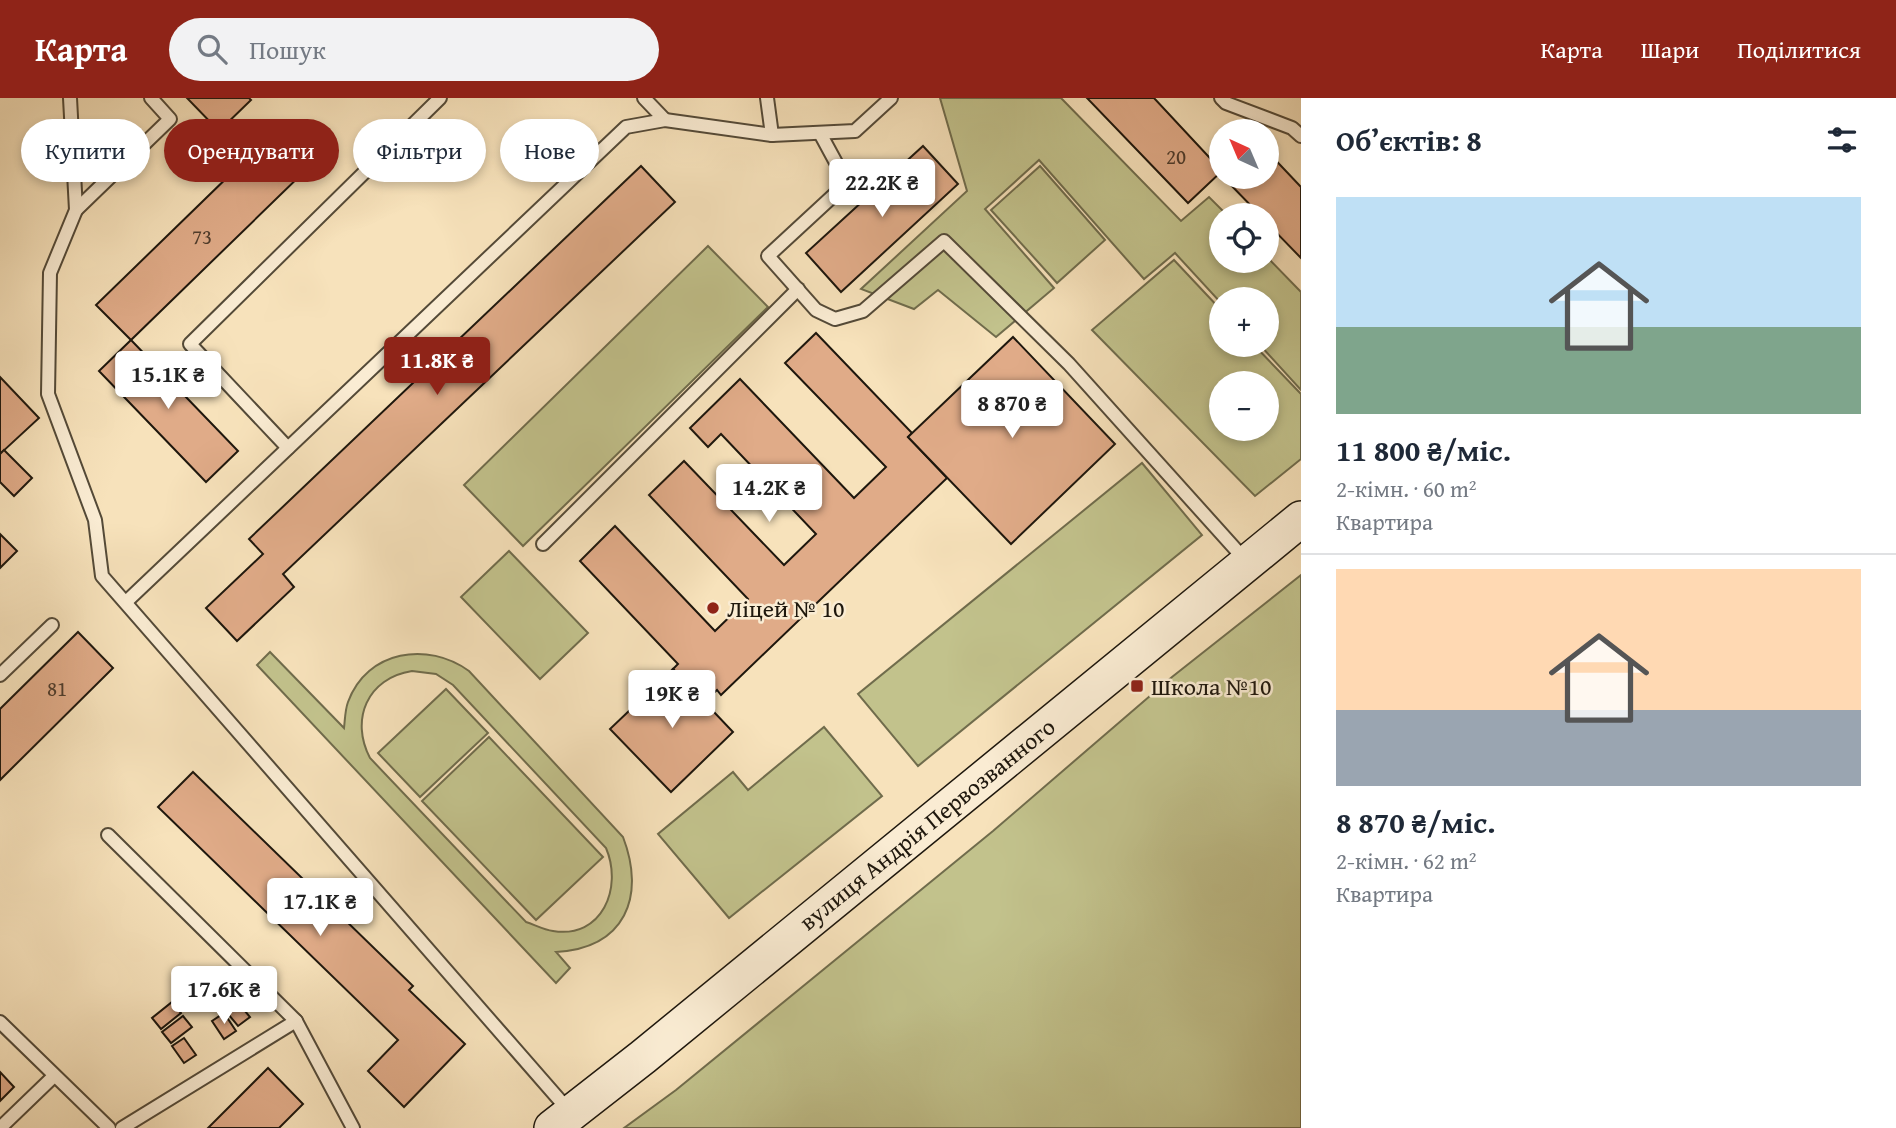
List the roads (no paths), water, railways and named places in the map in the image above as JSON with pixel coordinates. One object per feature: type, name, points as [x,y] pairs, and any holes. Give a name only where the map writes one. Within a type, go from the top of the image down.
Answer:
[{"type":"street","name":"вулиця Андрія Первозванного","points":[[562,1121],[1301,519]]},
{"type":"lane","points":[[70,98],[76,210]]},
{"type":"lane","points":[[151,98],[170,119],[76,210],[50,274],[48,394],[95,520],[102,576],[562,1121]]},
{"type":"lane","points":[[288,448],[190,344],[440,98]]},
{"type":"lane","points":[[644,98],[665,120]]},
{"type":"lane","points":[[767,98],[772,135]]},
{"type":"lane","points":[[126,602],[625,127],[665,120],[772,135],[821,135],[855,131],[891,98]]},
{"type":"lane","points":[[1221,98],[1226,103],[1292,128],[1301,136]]},
{"type":"lane","points":[[821,135],[847,183],[768,256],[816,310],[835,319],[863,311],[944,241],[1069,364],[1247,562]]},
{"type":"lane","points":[[544,544],[798,289]]},
{"type":"lane","points":[[0,675],[52,625]]},
{"type":"lane","points":[[108,835],[296,1021],[353,1128]]},
{"type":"lane","points":[[122,1128],[296,1021]]},
{"type":"lane","points":[[0,1022],[109,1128]]},
{"type":"lane","points":[[0,1128],[54,1076]]},
{"type":"place","name":"Ліцей № 10","points":[[713,608]]},
{"type":"place","name":"Школа №10","points":[[1137,686]]}]
